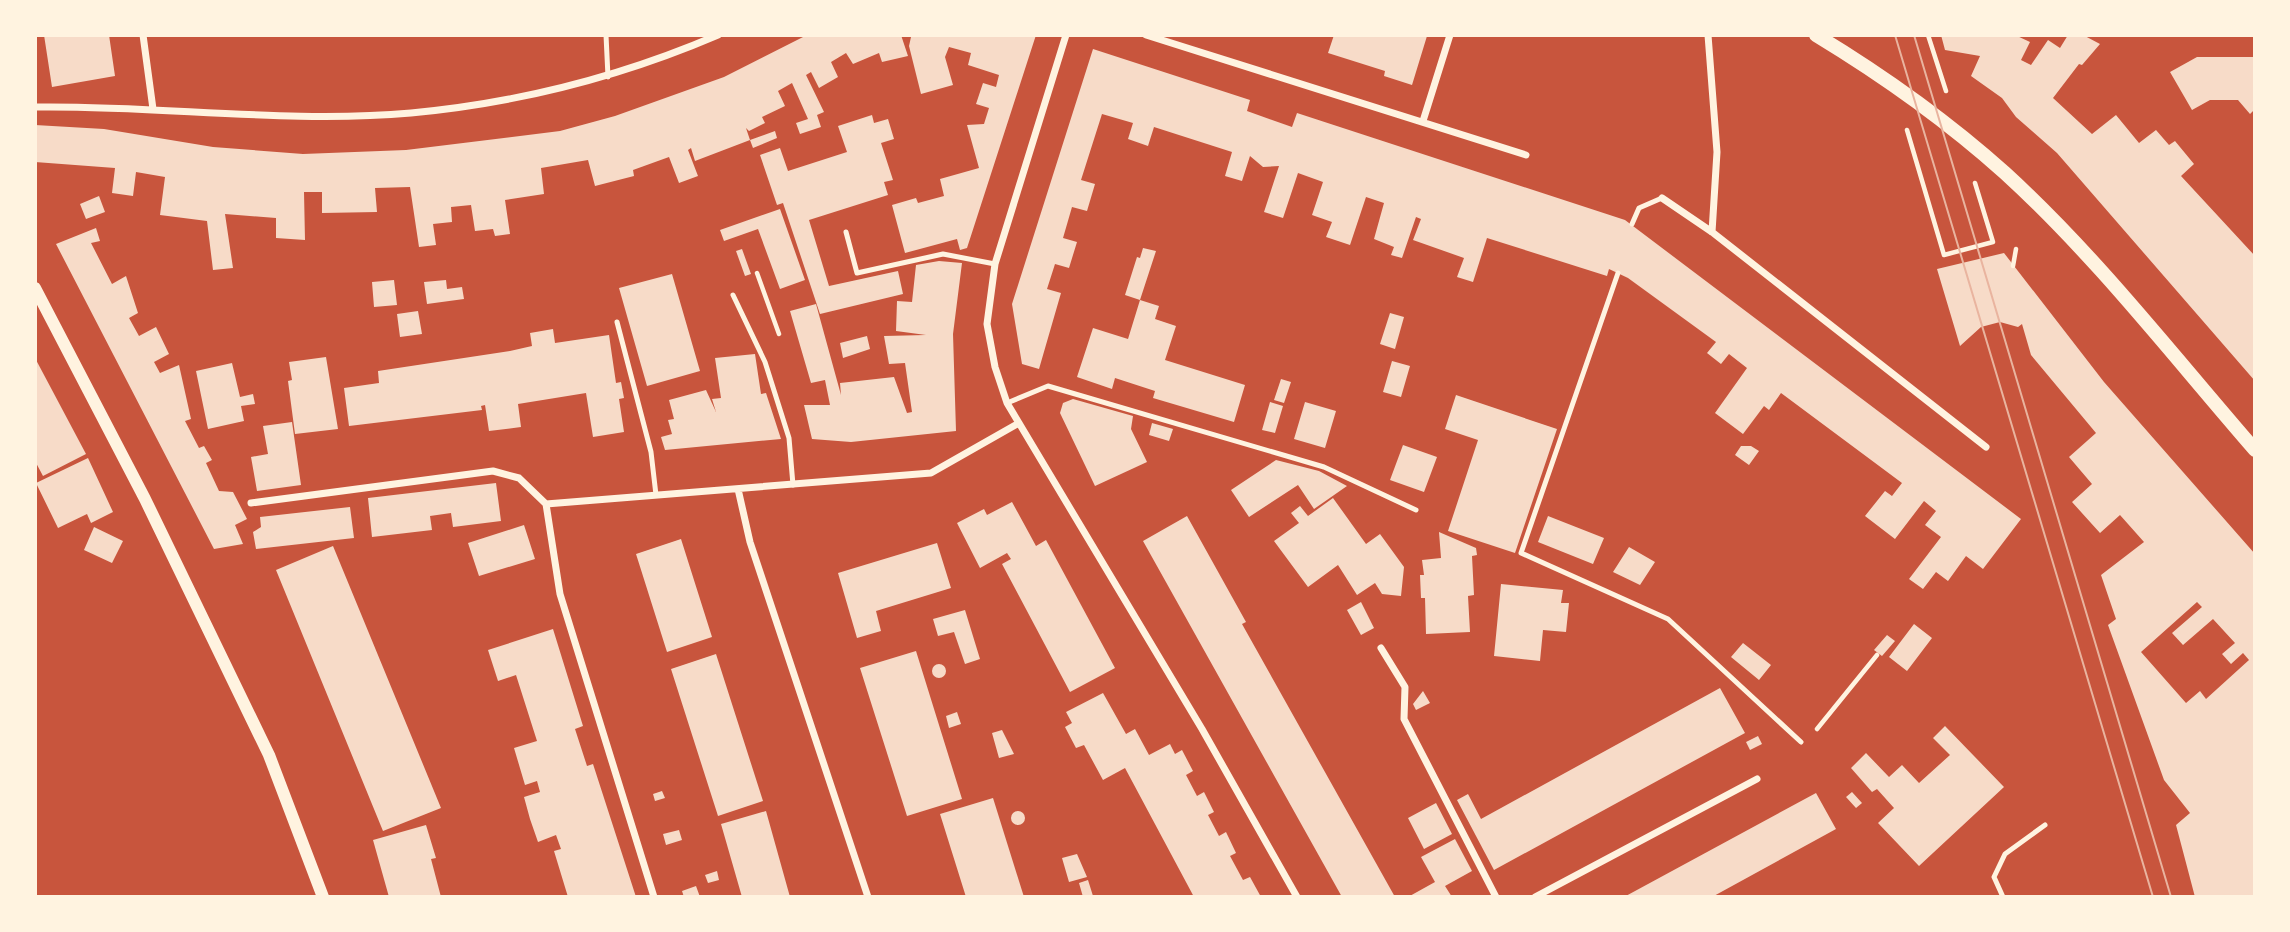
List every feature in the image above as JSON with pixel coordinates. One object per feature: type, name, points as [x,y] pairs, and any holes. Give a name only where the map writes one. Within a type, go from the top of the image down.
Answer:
[{"type":"main road","points":[[1816,35],[1871,68],[2004,173],[2048,215],[2255,450]]},
{"type":"street","points":[[143,35],[153,109]]},
{"type":"street","points":[[35,107],[296,115],[410,113],[508,99],[608,77],[718,35]]},
{"type":"street","points":[[1066,35],[995,264],[987,324],[995,367],[1007,402],[1202,729],[1297,897]]},
{"type":"street","points":[[1146,35],[1526,155]]},
{"type":"street","points":[[1423,121],[1450,35]]},
{"type":"street","points":[[1708,35],[1717,152],[1712,232]]},
{"type":"street","points":[[1662,198],[1712,232],[1986,447]]},
{"type":"street","points":[[35,288],[145,499],[263,743],[323,897]]},
{"type":"street","points":[[546,504],[931,473],[1019,423]]},
{"type":"street","points":[[251,503],[493,471],[519,478],[546,504],[560,594],[654,897]]},
{"type":"street","points":[[738,489],[750,542],[868,897]]},
{"type":"street","points":[[1381,648],[1405,687],[1404,719],[1496,897]]},
{"type":"street","points":[[1535,897],[1758,779]]},
{"type":"lane","points":[[606,35],[608,77]]},
{"type":"lane","points":[[1632,224],[1639,208],[1662,198]]},
{"type":"lane","points":[[846,232],[857,273],[943,254],[995,264]]},
{"type":"lane","points":[[1618,273],[1521,553],[1668,619],[1801,742]]},
{"type":"lane","points":[[733,295],[765,362],[789,438],[793,485]]},
{"type":"lane","points":[[617,322],[651,452],[656,495]]},
{"type":"lane","points":[[1007,402],[1048,386],[1324,467],[1416,510]]},
{"type":"lane","points":[[2003,897],[1994,877],[2005,855],[2045,825]]},
{"type":"path","points":[[1906,125],[1944,255],[1993,242]]},
{"type":"path","points":[[2013,266],[2016,249]]},
{"type":"path","points":[[1801,742],[1805,745],[1877,655]]},
{"type":"building","points":[[44,35],[109,35],[115,76],[52,87]]},
{"type":"building","points":[[807,35],[901,35],[908,56],[882,62],[879,53],[853,64],[846,53],[831,62],[838,77],[819,88],[811,72],[806,75],[824,112],[817,115],[821,127],[800,134],[796,123],[808,119],[792,83],[778,91],[785,106],[762,117],[765,123],[749,131],[746,128],[750,140],[695,161],[691,148],[688,150],[698,176],[679,183],[669,157],[633,170],[634,176],[595,186],[588,160],[541,168],[544,194],[505,200],[510,234],[495,236],[493,229],[475,231],[471,205],[451,207],[452,222],[433,224],[436,245],[419,247],[410,187],[375,188],[377,212],[322,213],[322,192],[304,192],[305,240],[276,238],[276,218],[225,214],[233,268],[213,270],[207,221],[160,215],[165,177],[136,172],[133,196],[112,193],[115,168],[35,162],[35,125],[104,129],[213,147],[303,154],[406,150],[560,131],[615,116],[724,77]]},
{"type":"building","points":[[907,35],[1036,35],[967,248],[960,250],[957,239],[905,253],[892,205],[916,198],[918,203],[944,196],[940,179],[979,168],[967,125],[984,124],[989,108],[976,104],[983,83],[996,87],[999,75],[968,65],[971,53],[949,47],[945,57],[953,85],[921,94],[909,46],[911,37]]},
{"type":"building","points":[[1334,35],[1427,36],[1412,85],[1384,76],[1385,71],[1328,53]]},
{"type":"building","points":[[1941,35],[2015,35],[2030,42],[2021,60],[2031,65],[2048,40],[2060,48],[2068,35],[2083,35],[2100,44],[2082,65],[2079,64],[2053,98],[2092,134],[2116,115],[2139,143],[2156,130],[2169,145],[2175,141],[2194,164],[2181,176],[2255,256],[2255,381],[2057,153],[2016,117],[2002,98],[1971,76],[1980,56],[1945,50]]},
{"type":"building","points":[[1093,49],[1250,100],[1247,111],[1292,127],[1297,113],[1625,220],[2021,519],[1983,569],[1966,556],[1948,581],[1936,572],[1923,589],[1909,579],[1941,537],[1925,525],[1936,511],[1924,501],[1895,539],[1865,516],[1885,491],[1892,496],[1902,483],[1781,393],[1769,410],[1764,406],[1743,434],[1715,413],[1747,368],[1729,354],[1721,364],[1707,353],[1716,342],[1628,278],[1609,269],[1607,276],[1487,238],[1473,282],[1457,277],[1464,258],[1413,240],[1421,219],[1416,217],[1402,258],[1391,255],[1394,247],[1374,239],[1384,203],[1366,197],[1350,245],[1326,237],[1332,222],[1312,215],[1323,182],[1298,173],[1283,218],[1264,212],[1279,166],[1263,167],[1250,156],[1242,181],[1225,176],[1232,152],[1154,127],[1148,146],[1128,139],[1133,123],[1102,114],[1081,180],[1095,184],[1087,211],[1072,207],[1063,238],[1077,242],[1069,268],[1055,264],[1047,289],[1061,293],[1039,369],[1022,364],[1012,304]]},
{"type":"building","points":[[2197,57],[2255,57],[2255,109],[2250,114],[2238,100],[2210,100],[2192,110],[2170,72]]},
{"type":"building","points":[[872,115],[874,123],[888,119],[894,139],[881,143],[893,180],[884,182],[888,195],[809,220],[829,286],[898,271],[903,294],[820,314],[783,203],[777,205],[760,155],[780,148],[788,171],[847,152],[838,126]]},
{"type":"building","points":[[775,131],[777,138],[753,148],[750,140]]},
{"type":"building","points":[[99,196],[105,212],[86,219],[80,204]]},
{"type":"building","points":[[780,209],[805,280],[780,289],[758,229],[724,241],[720,230]]},
{"type":"building","points":[[96,228],[100,241],[91,243],[112,284],[126,276],[138,313],[129,318],[139,336],[156,327],[169,354],[154,362],[160,373],[179,365],[191,419],[185,421],[199,448],[204,446],[212,460],[206,463],[219,491],[233,492],[247,519],[235,525],[243,544],[214,549],[56,244]]},
{"type":"building","points":[[1143,248],[1156,251],[1140,300],[1125,295],[1137,257],[1140,258]]},
{"type":"building","points":[[742,249],[751,274],[745,276],[736,251]]},
{"type":"building","points":[[2004,253],[2104,382],[2255,554],[2255,897],[2195,897],[2176,825],[2190,813],[2164,780],[2108,625],[2116,619],[2101,575],[2144,542],[2120,515],[2100,533],[2072,502],[2092,484],[2069,457],[2096,433],[2031,355],[2022,324],[2018,327],[2000,322],[1981,327],[1960,346],[1937,269]],"holes":[[[2197,602],[2202,607],[2172,633],[2183,645],[2213,619],[2235,643],[2222,654],[2231,664],[2243,653],[2249,660],[2206,699],[2200,691],[2186,703],[2141,652]]]},
{"type":"building","points":[[939,261],[962,263],[953,334],[956,431],[851,442],[812,439],[804,405],[830,405],[825,380],[811,383],[790,311],[816,304],[841,395],[840,383],[894,377],[907,413],[912,412],[905,363],[889,364],[884,336],[926,335],[896,331],[897,301],[912,302],[916,265]]},
{"type":"building","points":[[672,274],[700,371],[647,386],[619,288]]},
{"type":"building","points":[[394,280],[397,305],[374,307],[372,282]]},
{"type":"building","points":[[446,280],[447,289],[462,287],[464,299],[427,304],[424,282]]},
{"type":"building","points":[[1140,300],[1159,306],[1155,319],[1176,326],[1165,360],[1245,385],[1234,422],[1153,398],[1155,391],[1115,378],[1112,389],[1077,377],[1093,328],[1128,339]]},
{"type":"building","points":[[418,311],[422,334],[400,337],[397,314]]},
{"type":"building","points":[[1390,313],[1404,317],[1395,349],[1380,344]]},
{"type":"building","points":[[553,329],[555,343],[609,335],[616,383],[621,382],[624,398],[619,399],[624,432],[593,437],[586,393],[518,404],[521,427],[489,431],[485,405],[481,406],[482,410],[349,426],[344,388],[379,383],[378,371],[532,346],[530,333]]},
{"type":"building","points":[[867,336],[870,349],[843,358],[840,343]]},
{"type":"building","points":[[755,354],[761,394],[766,393],[781,439],[665,450],[661,437],[672,434],[668,420],[674,419],[669,400],[706,390],[716,412],[712,399],[721,398],[715,358]]},
{"type":"building","points":[[326,357],[338,429],[295,434],[288,381],[292,380],[289,362]]},
{"type":"building","points":[[35,358],[86,454],[43,476],[35,461]]},
{"type":"building","points":[[1392,361],[1410,366],[1401,397],[1383,392]]},
{"type":"building","points":[[232,363],[240,397],[253,394],[255,404],[241,406],[244,421],[208,429],[196,371]]},
{"type":"building","points":[[1281,379],[1291,382],[1284,403],[1274,400]]},
{"type":"building","points":[[1456,395],[1557,429],[1515,553],[1448,531],[1478,440],[1445,429]]},
{"type":"building","points":[[1073,399],[1133,416],[1131,429],[1147,462],[1095,486],[1060,413],[1063,403]]},
{"type":"building","points":[[1270,402],[1283,406],[1275,433],[1262,430]]},
{"type":"building","points":[[1305,402],[1336,411],[1325,448],[1294,439]]},
{"type":"building","points":[[292,422],[301,485],[257,491],[251,457],[268,454],[263,426]]},
{"type":"building","points":[[1152,423],[1173,429],[1169,441],[1149,435]]},
{"type":"building","points":[[1403,445],[1437,457],[1424,492],[1390,480]]},
{"type":"building","points":[[1741,446],[1751,446],[1759,451],[1749,465],[1735,455]]},
{"type":"building","points":[[88,458],[113,512],[91,523],[87,514],[58,528],[36,483]]},
{"type":"building","points":[[1276,460],[1319,471],[1347,486],[1314,509],[1298,485],[1249,517],[1231,490]]},
{"type":"building","points":[[496,483],[501,521],[453,527],[451,513],[430,516],[432,530],[372,537],[368,498]]},
{"type":"building","points":[[1333,498],[1366,544],[1380,534],[1404,567],[1401,596],[1382,594],[1375,583],[1357,595],[1338,565],[1308,587],[1274,541],[1299,523],[1291,513],[1300,506],[1308,516]]},
{"type":"building","points":[[1012,502],[1036,546],[1046,540],[1115,668],[1070,692],[1002,564],[1011,559],[1007,553],[980,568],[957,523],[984,509],[987,515]]},
{"type":"building","points":[[350,507],[354,538],[256,549],[253,532],[261,527],[260,517]]},
{"type":"building","points":[[1187,516],[1246,622],[1242,624],[1395,897],[1342,897],[1143,541]]},
{"type":"building","points":[[1548,516],[1604,538],[1593,564],[1538,542]]},
{"type":"building","points":[[524,525],[535,559],[479,576],[468,543]]},
{"type":"building","points":[[94,527],[123,541],[112,563],[84,550]]},
{"type":"building","points":[[1439,532],[1476,548],[1477,555],[1472,556],[1474,595],[1468,596],[1470,632],[1426,634],[1425,598],[1421,598],[1420,575],[1424,575],[1422,560],[1441,558]]},
{"type":"building","points":[[681,539],[712,637],[667,652],[636,554]]},
{"type":"building","points":[[937,543],[951,588],[876,611],[881,631],[857,638],[838,573]]},
{"type":"building","points":[[333,546],[441,808],[383,831],[276,570]]},
{"type":"building","points":[[1629,547],[1655,562],[1640,585],[1613,572]]},
{"type":"building","points":[[1501,584],[1563,590],[1561,603],[1569,603],[1566,632],[1543,630],[1540,661],[1494,656]]},
{"type":"building","points":[[1361,602],[1374,628],[1361,635],[1347,610]]},
{"type":"building","points":[[965,610],[980,659],[965,664],[954,632],[938,636],[933,619]]},
{"type":"building","points":[[1914,624],[1932,638],[1907,671],[1889,657]]},
{"type":"building","points":[[553,629],[583,726],[575,729],[587,766],[593,764],[636,897],[568,897],[554,851],[561,849],[556,835],[538,842],[530,819],[524,797],[540,792],[537,781],[525,785],[514,748],[537,741],[516,675],[498,681],[488,650]]},
{"type":"building","points":[[1887,635],[1895,641],[1882,656],[1874,650]]},
{"type":"building","points":[[1743,643],[1771,665],[1759,680],[1731,657]]},
{"type":"building","points":[[916,651],[962,799],[907,816],[860,668]]},
{"type":"building","points":[[716,654],[763,801],[718,816],[671,669]]},
{"type":"building","points":[[939,664],[944,666],[944,676],[939,678],[934,676],[932,671],[934,666]]},
{"type":"building","points":[[1720,688],[1745,733],[1494,870],[1457,800],[1468,794],[1481,819]]},
{"type":"building","points":[[1423,691],[1430,703],[1416,710],[1413,704]]},
{"type":"building","points":[[1103,693],[1126,734],[1135,729],[1149,755],[1170,744],[1175,754],[1182,750],[1193,771],[1186,775],[1197,796],[1204,792],[1214,812],[1208,815],[1219,836],[1226,832],[1236,853],[1230,856],[1243,880],[1250,877],[1261,897],[1194,897],[1125,768],[1103,780],[1084,745],[1076,748],[1065,727],[1072,723],[1066,712]]},
{"type":"building","points":[[957,712],[961,724],[949,728],[946,716]]},
{"type":"building","points":[[1945,726],[2004,787],[1919,866],[1878,823],[1894,808],[1877,789],[1872,792],[1851,768],[1866,753],[1889,777],[1902,765],[1919,783],[1950,755],[1933,738]]},
{"type":"building","points":[[1002,730],[1014,754],[999,758],[992,733]]},
{"type":"building","points":[[1758,736],[1762,744],[1750,750],[1746,742]]},
{"type":"building","points":[[662,791],[665,798],[655,801],[653,794]]},
{"type":"building","points":[[1852,792],[1862,803],[1856,808],[1846,797]]},
{"type":"building","points":[[1816,793],[1836,829],[1712,897],[1624,897]]},
{"type":"building","points":[[993,798],[1024,897],[966,897],[940,814]]},
{"type":"building","points":[[1436,803],[1452,834],[1424,849],[1408,818]]},
{"type":"building","points":[[766,811],[790,897],[742,897],[721,824]]},
{"type":"building","points":[[1018,811],[1023,813],[1023,823],[1018,825],[1013,823],[1011,818],[1013,813]]},
{"type":"building","points":[[426,825],[436,858],[431,859],[441,897],[389,897],[373,840]]},
{"type":"building","points":[[679,830],[682,840],[666,845],[663,834]]},
{"type":"building","points":[[1455,839],[1472,871],[1445,886],[1452,897],[1408,897],[1435,882],[1421,857]]},
{"type":"building","points":[[1077,854],[1087,877],[1069,882],[1062,858]]},
{"type":"building","points":[[717,871],[719,880],[708,883],[705,875]]},
{"type":"building","points":[[1088,880],[1093,896],[1083,897],[1079,883]]},
{"type":"building","points":[[696,886],[700,897],[684,897],[682,891]]},
{"type":"tram line","points":[[1895,35],[2153,897]]},
{"type":"tram line","points":[[1914,35],[2171,897]]}]
